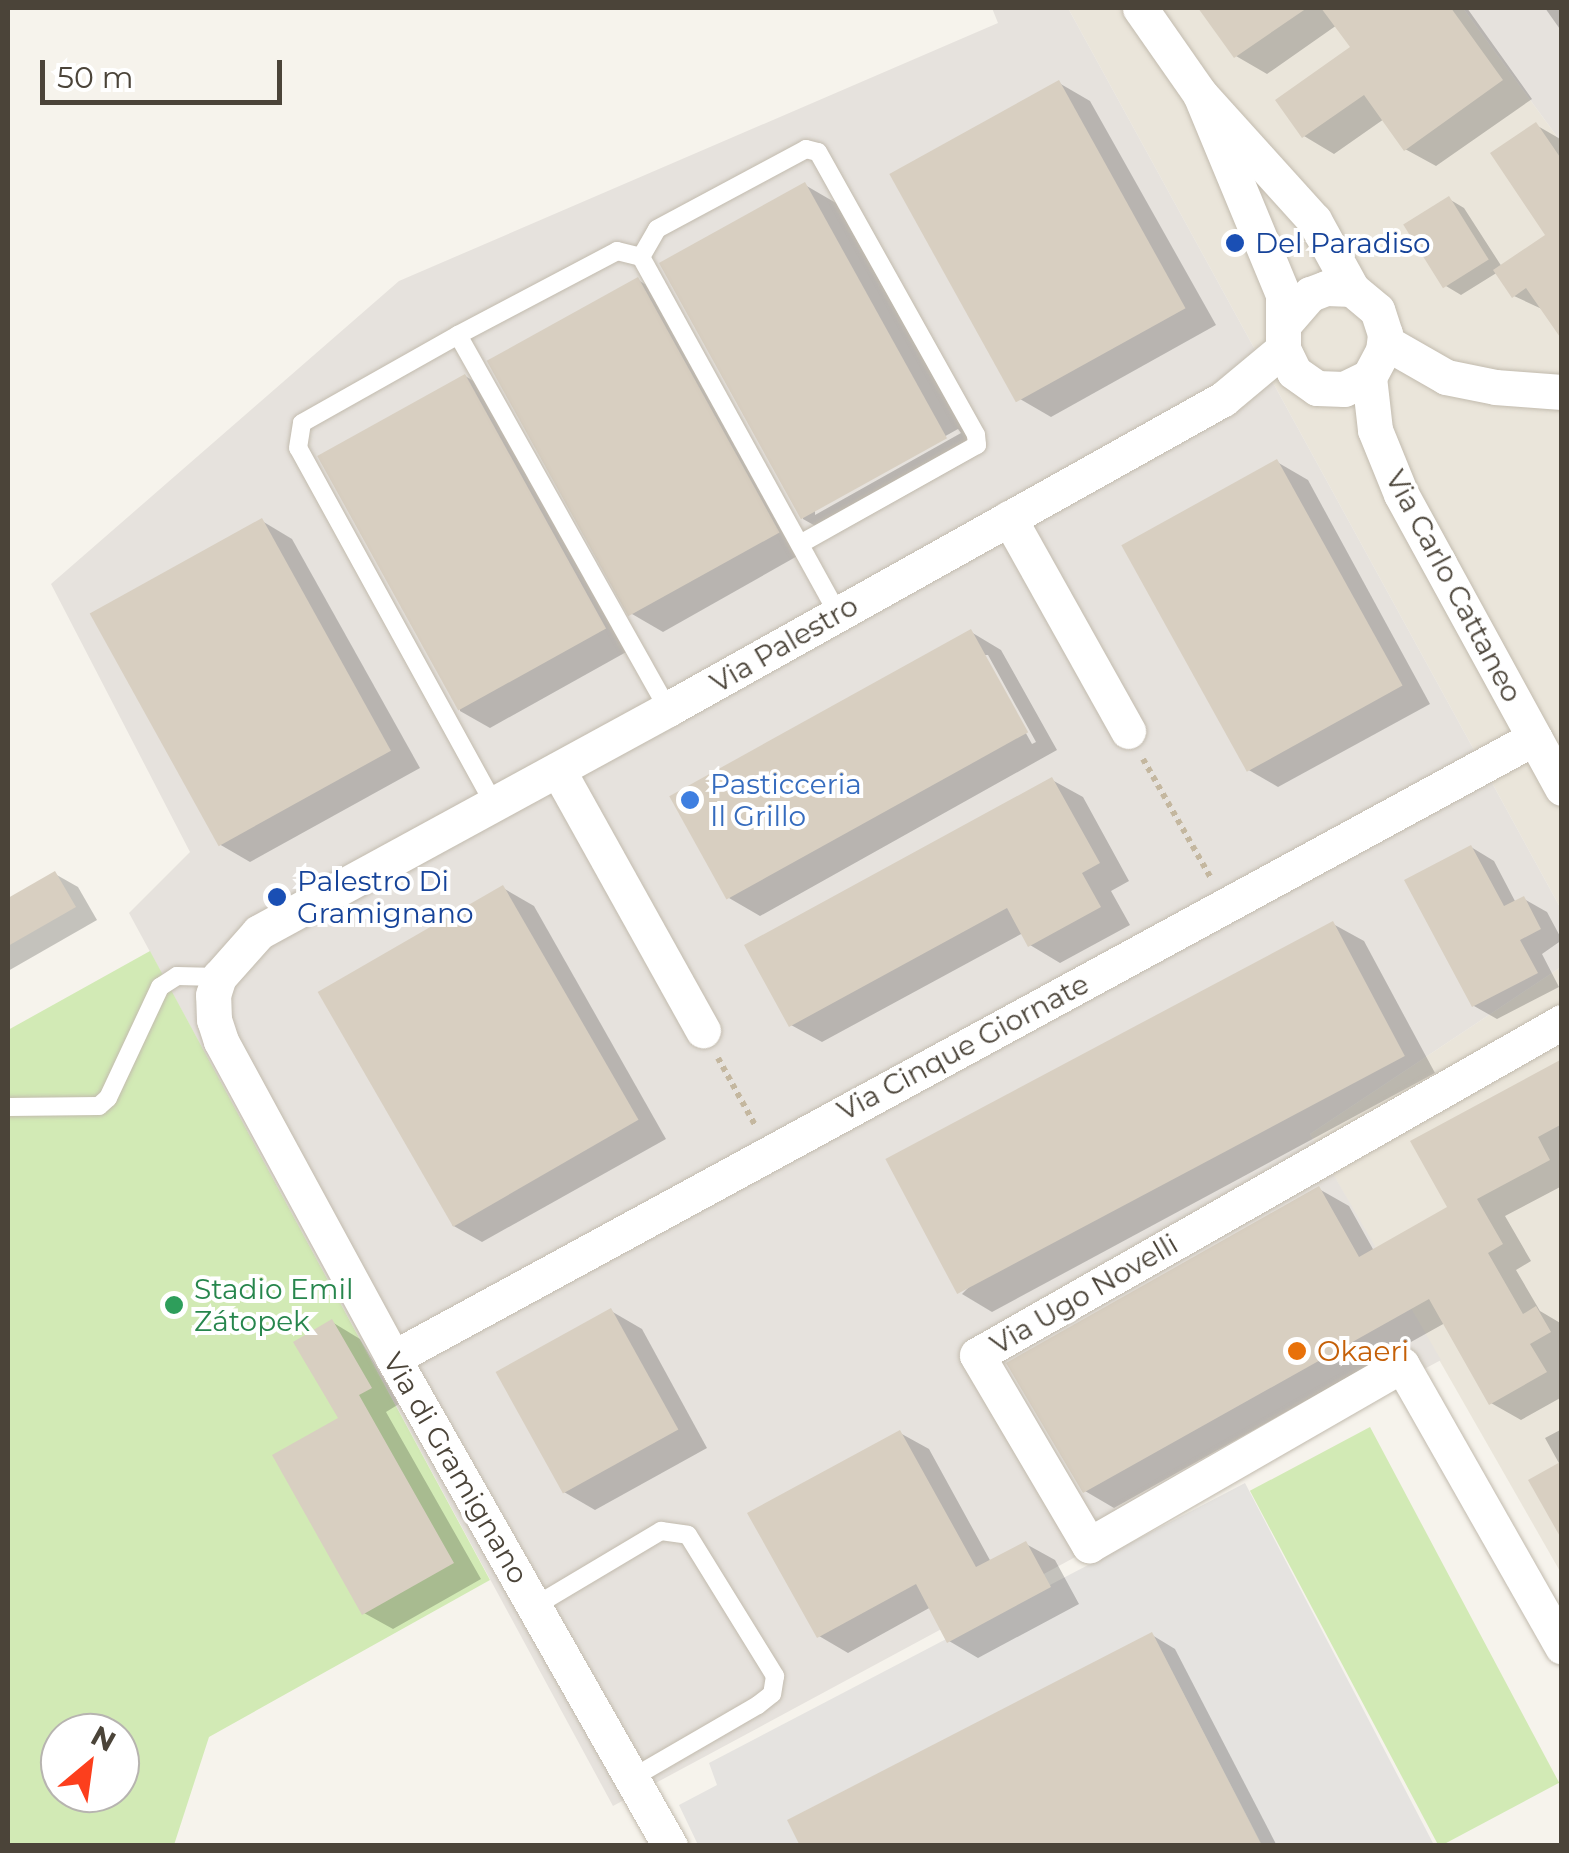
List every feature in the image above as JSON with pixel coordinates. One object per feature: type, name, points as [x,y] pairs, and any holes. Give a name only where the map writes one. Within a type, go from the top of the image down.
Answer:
[{"type":"street","points":[[1140,8],[1200,94],[1300,201],[1334,250],[1352,289],[1377,310],[1385,342],[1369,377],[1331,391],[1303,380],[1285,336],[1276,275],[1200,94]]},
{"type":"street","points":[[1285,336],[1310,294],[1326,288],[1352,289]]},
{"type":"street","name":"Via Palestro","points":[[1226,397],[1285,336]]},
{"type":"street","points":[[1385,342],[1446,377],[1562,392]]},
{"type":"street","name":"Via Carlo Cattaneo","points":[[1369,377],[1375,430],[1401,494],[1562,788]]},
{"type":"street","name":"Via Palestro","points":[[219,977],[259,932],[668,710],[1226,397],[1303,380]]},
{"type":"street","points":[[1009,518],[1128,732]]},
{"type":"street","name":"Via Cinque Giornate","points":[[393,1358],[1534,738]]},
{"type":"street","points":[[558,770],[702,1030]]},
{"type":"street","name":"Via di Gramignano","points":[[219,977],[213,1007],[221,1041],[393,1358],[670,1846]]},
{"type":"street","name":"Via Ugo Novelli","points":[[1562,1022],[977,1355],[1089,1545],[1402,1364],[1562,1647]]},
{"type":"lane","points":[[641,258],[657,230],[806,149],[818,152],[976,434],[977,446],[800,544]]},
{"type":"lane","points":[[494,804],[298,448],[302,423],[458,335],[617,250],[641,258],[838,612]]},
{"type":"lane","points":[[458,335],[668,710]]},
{"type":"lane","points":[[8,1108],[99,1106],[108,1098],[160,987],[177,976],[219,977]]},
{"type":"lane","points":[[534,1606],[661,1530],[688,1535],[775,1676],[772,1694],[758,1705],[632,1778]]},
{"type":"path","points":[[1128,732],[1226,905]]},
{"type":"path","points":[[702,1030],[770,1152]]},
{"type":"shaded area","points":[[992,8],[1068,8],[1561,909],[1561,967],[1310,1134],[1441,1360],[613,1806],[129,913],[190,852],[51,584],[399,281],[998,23]]},
{"type":"shaded area","points":[[1068,8],[1463,8],[1561,142],[1561,909]]},
{"type":"shaded area","points":[[1463,8],[1561,8],[1561,142]]},
{"type":"shaded area","points":[[1561,967],[1561,1573],[1310,1134]]},
{"type":"shaded area","points":[[1245,1483],[1434,1845],[1262,1845],[1152,1633],[788,1820],[800,1845],[698,1845],[679,1805],[717,1785],[709,1763]]},
{"type":"green space","name":"Stadio Emil Zátopek","points":[[150,951],[490,1580],[209,1737],[174,1845],[8,1845],[8,1030]]},
{"type":"green space","points":[[1370,1427],[1559,1783],[1439,1846],[1250,1491]]},
{"type":"building","points":[[1198,8],[1307,8],[1234,58]]},
{"type":"building","points":[[1321,8],[1451,8],[1503,80],[1404,151],[1364,95],[1302,138],[1275,100],[1350,47]]},
{"type":"building","points":[[1059,80],[1186,308],[1016,402],[889,174]]},
{"type":"building","points":[[1536,122],[1562,160],[1562,340],[1526,288],[1512,298],[1493,270],[1545,235],[1490,153]]},
{"type":"building","points":[[805,182],[947,438],[801,519],[659,263]]},
{"type":"building","points":[[1449,196],[1489,260],[1443,288],[1403,225]]},
{"type":"building","points":[[638,277],[780,532],[628,616],[487,361]]},
{"type":"building","points":[[465,374],[606,629],[458,710],[317,456]]},
{"type":"building","points":[[1277,459],[1403,686],[1247,772],[1121,545]]},
{"type":"building","points":[[262,518],[391,751],[219,846],[90,614]]},
{"type":"building","points":[[971,629],[1028,732],[726,899],[669,796]]},
{"type":"building","points":[[1052,777],[1100,863],[1082,873],[1101,907],[1028,947],[1007,908],[789,1027],[744,945]]},
{"type":"building","points":[[1471,845],[1504,906],[1524,896],[1541,929],[1520,940],[1538,973],[1472,1007],[1404,880]]},
{"type":"building","points":[[55,871],[76,907],[8,946],[8,898]]},
{"type":"building","points":[[503,885],[639,1120],[453,1227],[318,992]]},
{"type":"building","points":[[1333,921],[1405,1056],[957,1294],[885,1159]]},
{"type":"building","points":[[1562,1059],[1562,1124],[1538,1137],[1550,1160],[1477,1199],[1503,1244],[1488,1253],[1523,1314],[1536,1306],[1551,1332],[1530,1344],[1547,1372],[1489,1405],[1429,1299],[1083,1493],[1006,1363],[1319,1186],[1359,1257],[1447,1207],[1410,1141]]},
{"type":"building","points":[[611,1308],[678,1430],[563,1494],[496,1372]]},
{"type":"building","points":[[332,1319],[372,1388],[359,1395],[454,1563],[362,1615],[272,1455],[338,1418],[293,1342]]},
{"type":"building","points":[[900,1430],[976,1567],[1026,1541],[1051,1587],[947,1643],[916,1584],[817,1638],[747,1513]]},
{"type":"building","points":[[1562,1461],[1562,1540],[1528,1480]]},
{"type":"building","points":[[1152,1632],[1262,1846],[800,1846],[787,1820]]},
{"type":"place","name":"Del Paradiso","points":[[1235,243]]},
{"type":"place","name":"Pasticceria Il Grillo","points":[[690,800]]},
{"type":"place","name":"Palestro Di Gramignano","points":[[277,897]]},
{"type":"place","name":"Stadio Emil Zátopek","points":[[174,1305]]},
{"type":"place","name":"Okaeri","points":[[1297,1351]]}]
